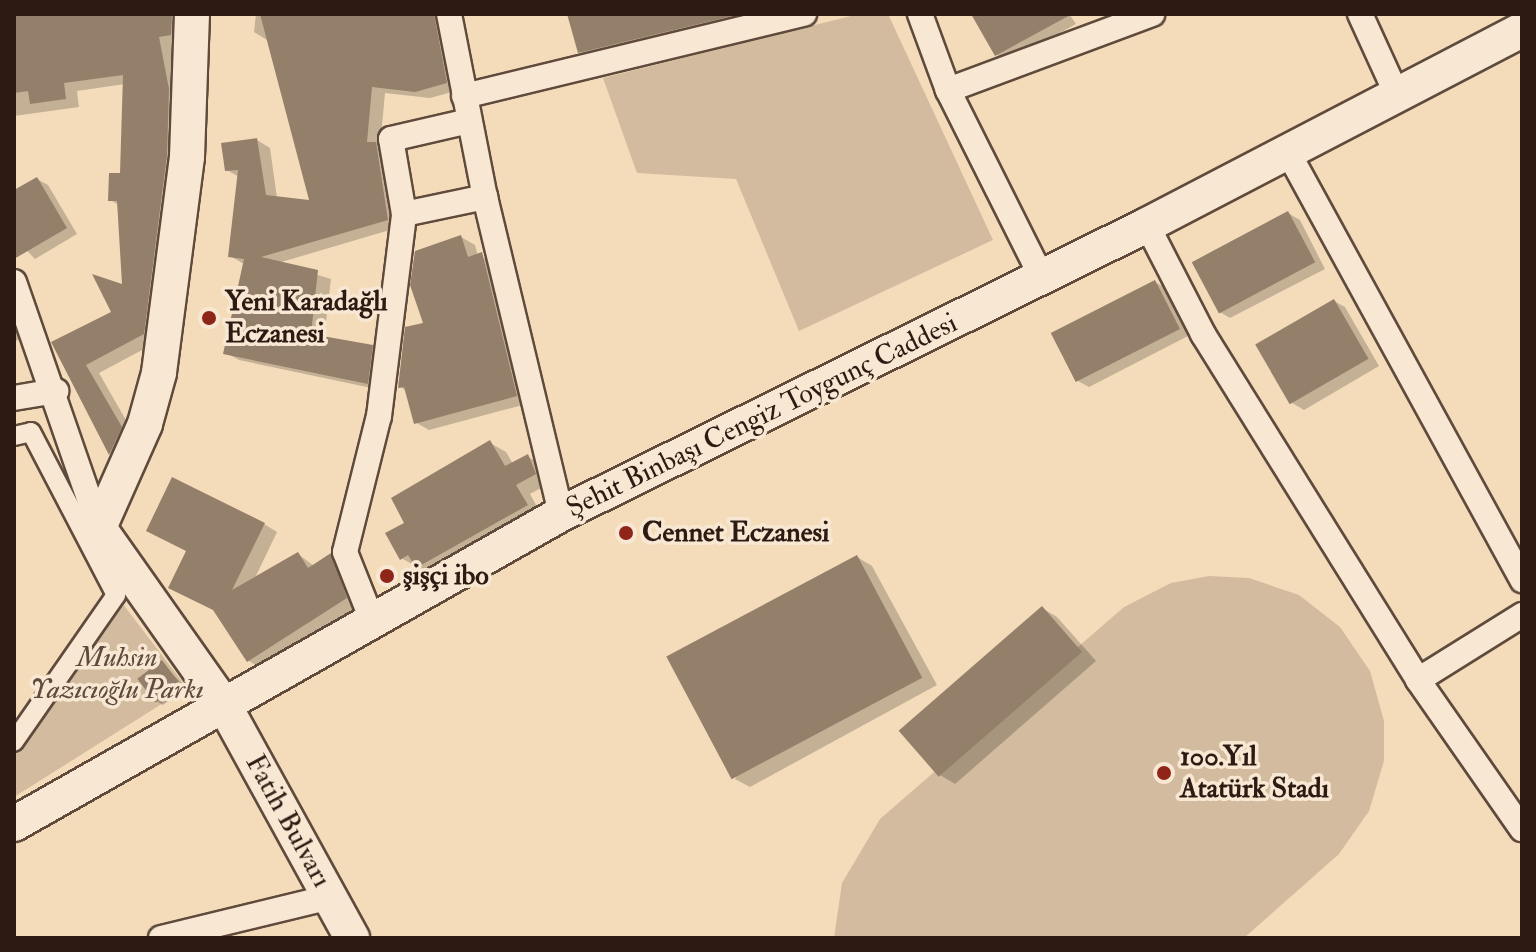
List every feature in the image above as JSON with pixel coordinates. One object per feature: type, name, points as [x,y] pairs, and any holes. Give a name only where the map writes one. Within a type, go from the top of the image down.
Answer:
[{"type":"main road","points":[[99,528],[145,424],[159,373],[187,157],[192,14]]},
{"type":"main road","name":"Şehit Binbaşı Cengiz Toygunç Caddesi","points":[[14,824],[561,514],[1289,154],[1522,30]]},
{"type":"main road","name":"Fatih Bulvarı","points":[[99,528],[224,705],[352,938]]},
{"type":"street","points":[[449,14],[485,197],[561,514]]},
{"type":"street","points":[[464,96],[804,14]]},
{"type":"street","points":[[920,14],[948,90],[1042,278]]},
{"type":"street","points":[[948,90],[1152,14]]},
{"type":"street","points":[[1360,14],[1398,97]]},
{"type":"street","points":[[372,620],[345,552],[379,416],[404,214],[391,139],[469,121]]},
{"type":"street","points":[[1289,154],[1522,580]]},
{"type":"street","points":[[404,214],[485,197]]},
{"type":"street","points":[[1147,225],[1203,334],[1418,680],[1522,829]]},
{"type":"street","points":[[14,282],[56,391],[99,528]]},
{"type":"street","points":[[14,398],[56,391]]},
{"type":"street","points":[[14,436],[31,432],[116,595],[14,742]]},
{"type":"street","points":[[1418,680],[1522,615]]},
{"type":"street","points":[[161,938],[330,897]]},
{"type":"green space","points":[[859,14],[888,14],[993,240],[799,331],[736,179],[637,173],[603,78]]},
{"type":"green space","name":"100.Yıl Atatürk Stadı","points":[[1209,576],[1249,578],[1299,595],[1340,627],[1370,671],[1384,721],[1384,761],[1369,811],[1339,854],[1244,938],[834,938],[842,883],[880,819],[1124,607],[1171,583]]},
{"type":"green space","name":"Muhsin Yazıcıoğlu Parkı","points":[[116,595],[187,688],[14,797],[14,742]]},
{"type":"building","points":[[14,14],[172,14],[171,35],[159,37],[169,89],[167,155],[144,334],[86,365],[122,427],[109,455],[51,342],[111,312],[92,274],[122,284],[117,201],[108,201],[109,173],[120,173],[123,75],[64,83],[66,99],[30,104],[28,91],[14,93]]},
{"type":"building","points":[[260,14],[434,14],[447,83],[415,92],[372,87],[367,142],[376,142],[388,220],[261,257],[318,270],[311,334],[373,345],[368,384],[223,354],[244,259],[228,257],[238,170],[225,171],[221,143],[257,138],[266,195],[309,200]]},
{"type":"building","points":[[567,14],[732,14],[732,16],[578,53]]},
{"type":"building","points":[[971,14],[1072,14],[995,56]]},
{"type":"building","points":[[37,177],[67,228],[14,259],[14,190]]},
{"type":"building","points":[[1288,211],[1315,262],[1219,313],[1192,262]]},
{"type":"building","points":[[461,235],[468,257],[482,252],[517,396],[414,424],[404,387],[398,388],[405,327],[423,323],[410,285],[415,251]]},
{"type":"building","points":[[1155,280],[1180,329],[1076,382],[1051,333]]},
{"type":"building","points":[[1334,299],[1368,359],[1290,404],[1255,344]]},
{"type":"building","points":[[490,440],[505,466],[528,454],[536,474],[516,485],[528,505],[416,568],[408,555],[400,560],[385,533],[404,523],[391,498]]},
{"type":"building","points":[[172,477],[265,523],[232,590],[298,552],[308,568],[331,553],[347,598],[247,662],[213,610],[168,588],[186,551],[146,531]]},
{"type":"building","points":[[857,555],[922,678],[732,779],[666,656]]},
{"type":"building","points":[[1042,606],[1082,652],[939,777],[899,731]]},
{"type":"building","points":[[162,660],[180,684],[155,703],[137,679]]},
{"type":"place","name":"Yeni Karadağlı Eczanesi","points":[[209,318]]},
{"type":"place","name":"Cennet Eczanesi","points":[[626,533]]},
{"type":"place","name":"şişçi ibo","points":[[387,576]]},
{"type":"place","name":"100.Yıl Atatürk Stadı","points":[[1164,773]]}]
